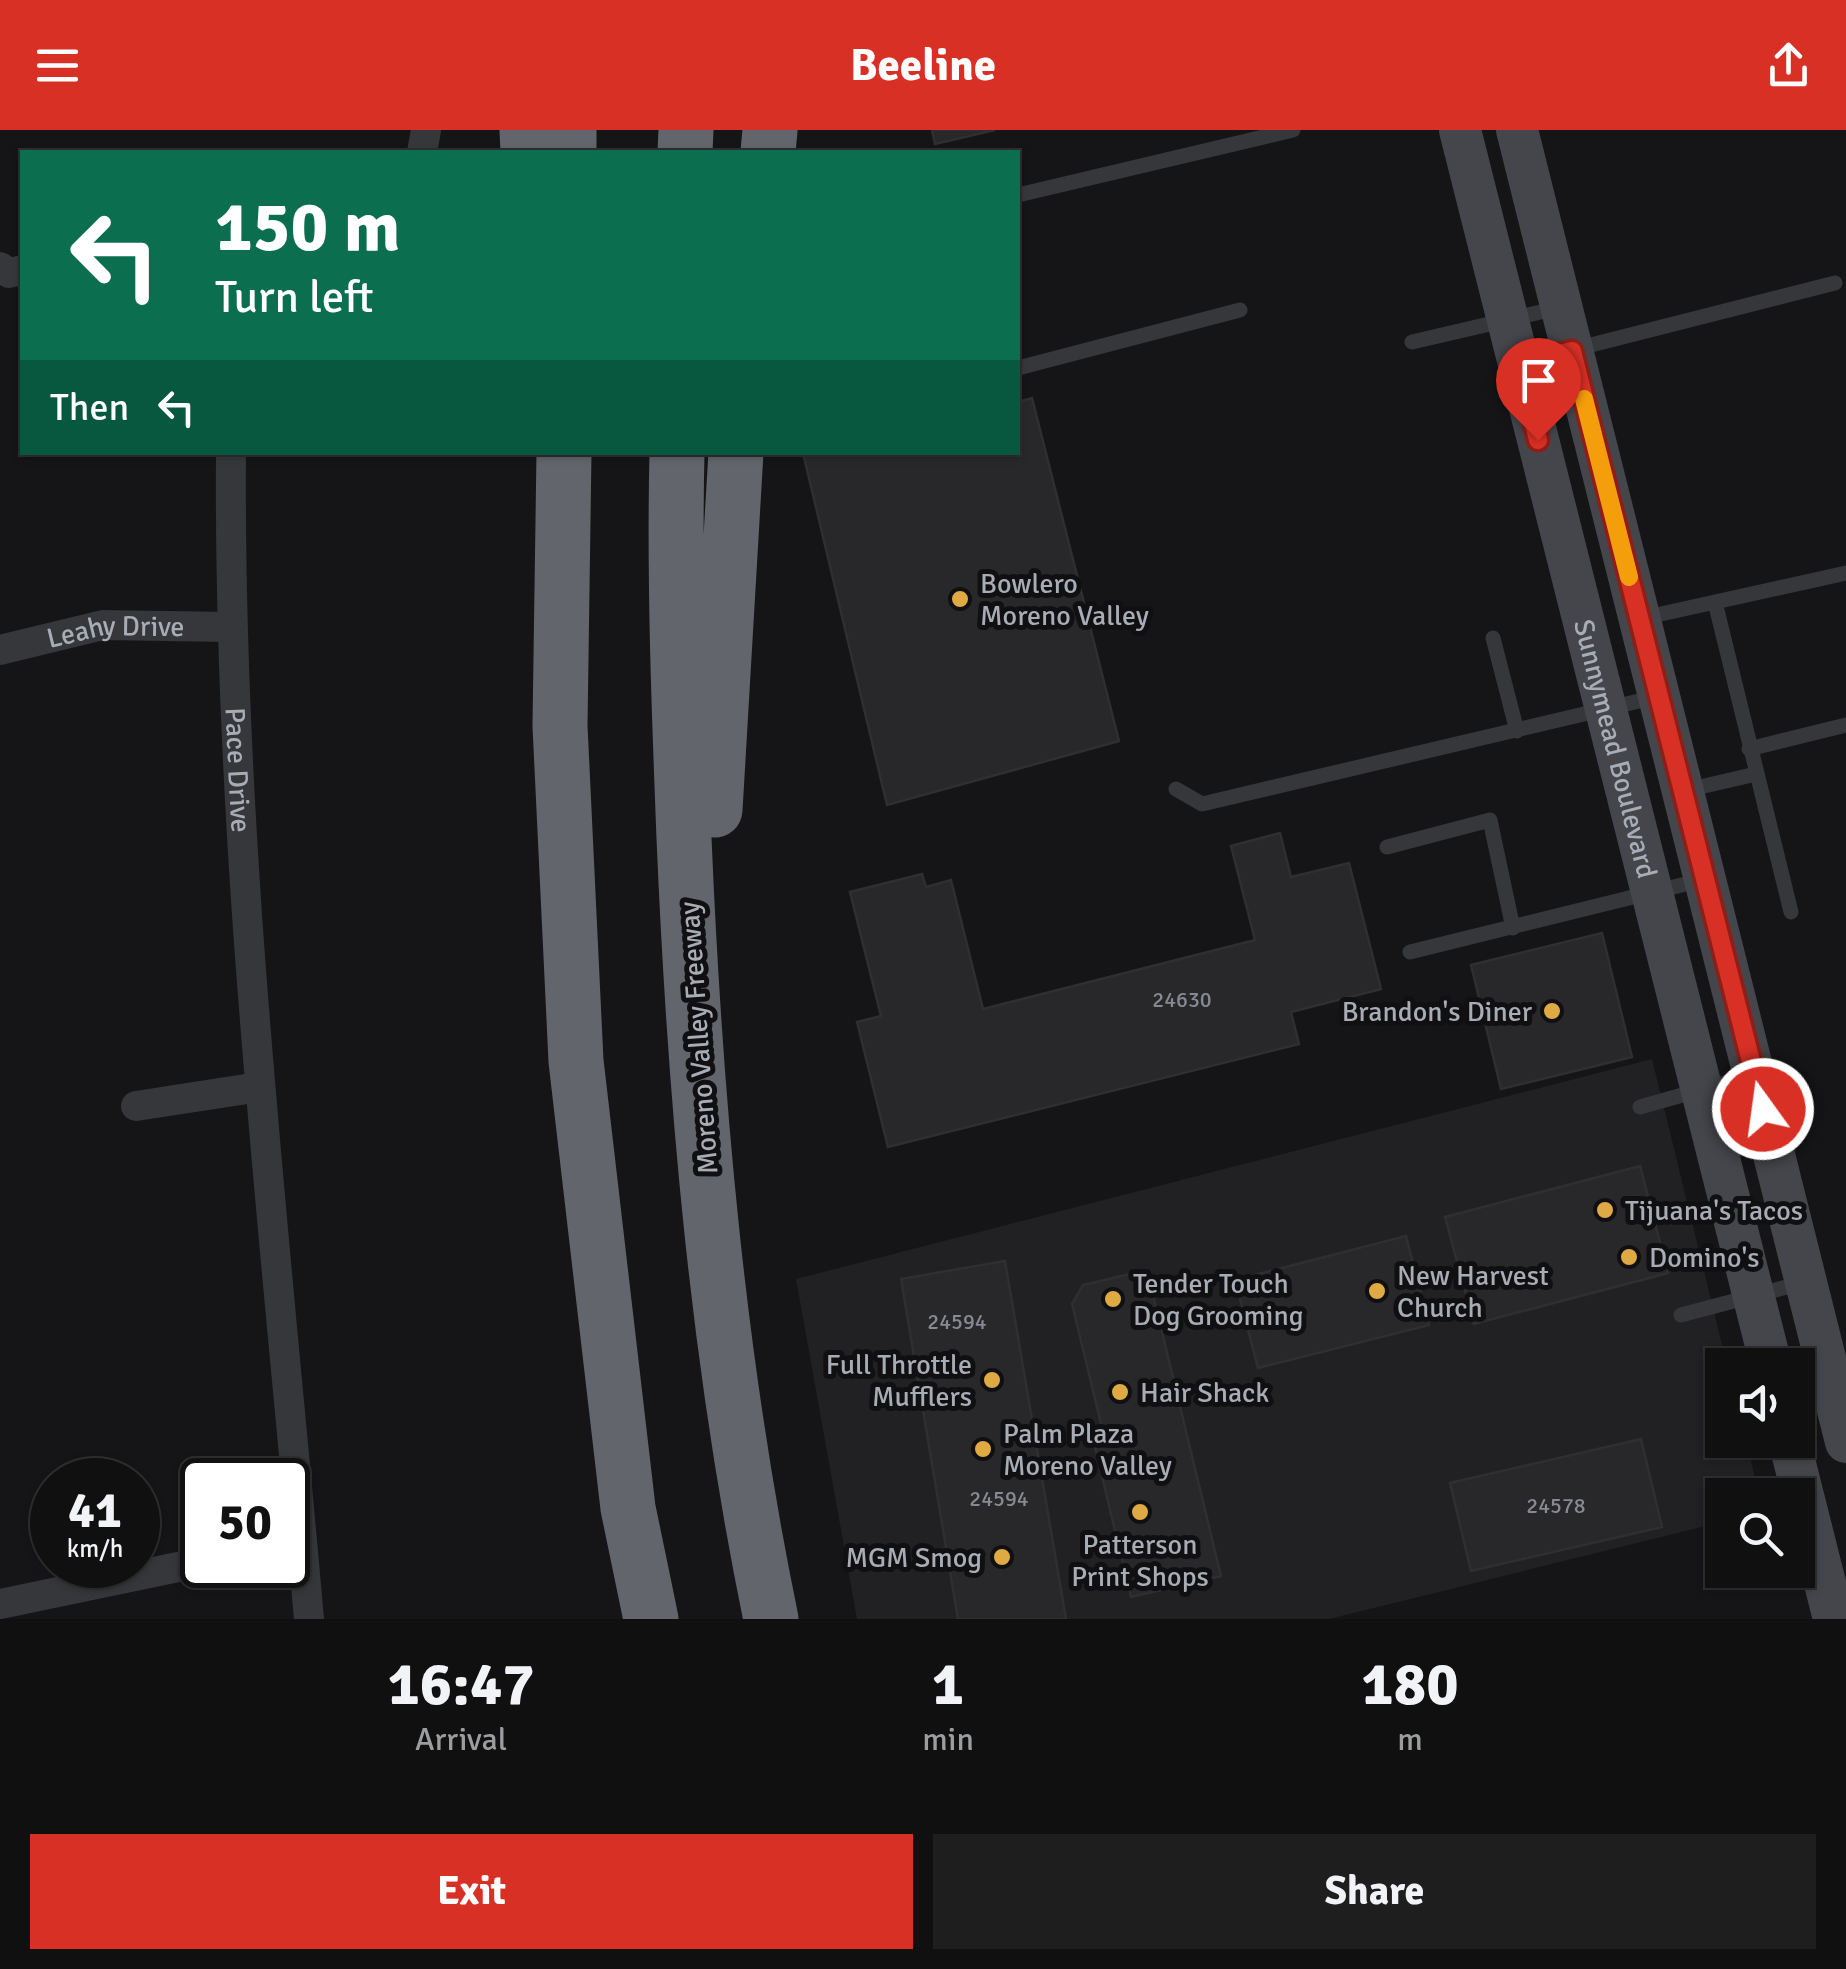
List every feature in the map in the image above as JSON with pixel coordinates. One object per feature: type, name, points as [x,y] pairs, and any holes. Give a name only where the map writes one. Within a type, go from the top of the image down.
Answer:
[{"type":"highway","points":[[544,455],[576,1061],[628,1508],[651,1619]]},
{"type":"highway","points":[[560,726],[564,455]]},
{"type":"highway","name":"Moreno Valley Freeway","points":[[677,455],[674,580],[692,1032],[744,1489],[771,1619]]},
{"type":"highway","points":[[714,1233],[714,836],[728,528],[736,455]]},
{"type":"main road","name":"Sunnymead Boulevard","points":[[1460,130],[1767,1348]]},
{"type":"main road","name":"Sunnymead Boulevard","points":[[1517,130],[1846,1442]]},
{"type":"main road","points":[[1794,1458],[1834,1619]]},
{"type":"street","name":"Pace Drive","points":[[231,455],[230,627],[259,1088],[288,1458]]},
{"type":"street","name":"Leahy Drive","points":[[0,650],[103,625],[230,627]]},
{"type":"street","points":[[136,1106],[259,1088]]},
{"type":"street","points":[[0,1604],[180,1567]]},
{"type":"street","name":"Pace Drive","points":[[303,1588],[309,1619]]},
{"type":"lane","points":[[1020,195],[1292,130]]},
{"type":"lane","points":[[1519,364],[1835,283]]},
{"type":"lane","points":[[1412,342],[1562,307]]},
{"type":"lane","points":[[1020,367],[1240,310]]},
{"type":"lane","points":[[1640,619],[1846,573]]},
{"type":"lane","points":[[1715,602],[1791,912]]},
{"type":"lane","points":[[1492,638],[1517,731]]},
{"type":"lane","points":[[1176,789],[1202,804],[1660,696]]},
{"type":"lane","points":[[1749,750],[1846,725]]},
{"type":"lane","points":[[1683,791],[1756,774]]},
{"type":"lane","points":[[1387,847],[1490,820],[1513,928]]},
{"type":"lane","points":[[1410,952],[1705,879]]},
{"type":"lane","points":[[1640,1107],[1754,1075]]},
{"type":"lane","points":[[1681,1315],[1806,1282]]},
{"type":"shaded area","name":"Palm Plaza Moreno Valley","points":[[1652,1059],[1723,1348],[1705,1348],[1705,1458],[1750,1458],[1755,1478],[1705,1478],[1705,1526],[1329,1619],[857,1619],[796,1279]]},
{"type":"building","points":[[932,130],[995,130],[935,144]]},
{"type":"building","name":"Bowlero Moreno Valley","points":[[1032,398],[1119,741],[887,805],[804,457],[1020,455],[1020,401]]},
{"type":"building","points":[[1280,833],[1291,877],[1349,863],[1381,989],[1291,1012],[1299,1044],[888,1147],[857,1022],[881,1016],[850,892],[922,874],[926,887],[951,880],[983,1009],[1255,940],[1231,846]]},
{"type":"building","name":"Brandon's Diner","points":[[1602,933],[1632,1057],[1501,1089],[1471,965]]},
{"type":"building","points":[[1640,1166],[1668,1273],[1474,1324],[1445,1217]]},
{"type":"building","points":[[1640,1166],[1668,1273],[1474,1324],[1445,1217]]},
{"type":"building","points":[[1406,1236],[1429,1325],[1258,1368],[1235,1280]]},
{"type":"building","points":[[1406,1236],[1429,1325],[1258,1368],[1235,1280]]},
{"type":"building","name":"Palm Plaza Moreno Valley","points":[[1005,1261],[1066,1619],[958,1619],[901,1279]]},
{"type":"building","name":"Palm Plaza Moreno Valley","points":[[1005,1261],[1066,1619],[958,1619],[901,1279]]},
{"type":"building","name":"Palm Plaza Moreno Valley","points":[[1147,1270],[1221,1576],[1131,1597],[1094,1443],[1105,1440],[1072,1304],[1083,1285]]},
{"type":"building","name":"Palm Plaza Moreno Valley","points":[[1147,1270],[1221,1576],[1131,1597],[1094,1443],[1105,1440],[1072,1304],[1083,1285]]},
{"type":"building","points":[[1641,1439],[1662,1527],[1471,1571],[1450,1483]]},
{"type":"building","points":[[1641,1439],[1662,1527],[1471,1571],[1450,1483]]},
{"type":"slow traffic","points":[[1584,399],[1629,577]]},
{"type":"place","name":"Bowlero Moreno Valley","points":[[960,599]]},
{"type":"place","name":"Brandon's Diner","points":[[1552,1011]]},
{"type":"place","name":"Tijuana's Tacos","points":[[1605,1210]]},
{"type":"place","name":"Domino's","points":[[1629,1257]]},
{"type":"place","name":"New Harvest Church","points":[[1377,1291]]},
{"type":"place","name":"Tender Touch Dog Grooming","points":[[1113,1299]]},
{"type":"place","name":"Full Throttle Mufflers","points":[[992,1380]]},
{"type":"place","name":"Hair Shack","points":[[1120,1392]]},
{"type":"place","name":"Palm Plaza Moreno Valley","points":[[983,1449]]},
{"type":"place","name":"Patterson Print Shops","points":[[1140,1512]]},
{"type":"place","name":"MGM Smog","points":[[1002,1557]]},
{"type":"route","points":[[1538,440],[1519,364],[1572,351],[1763,1109]]}]
